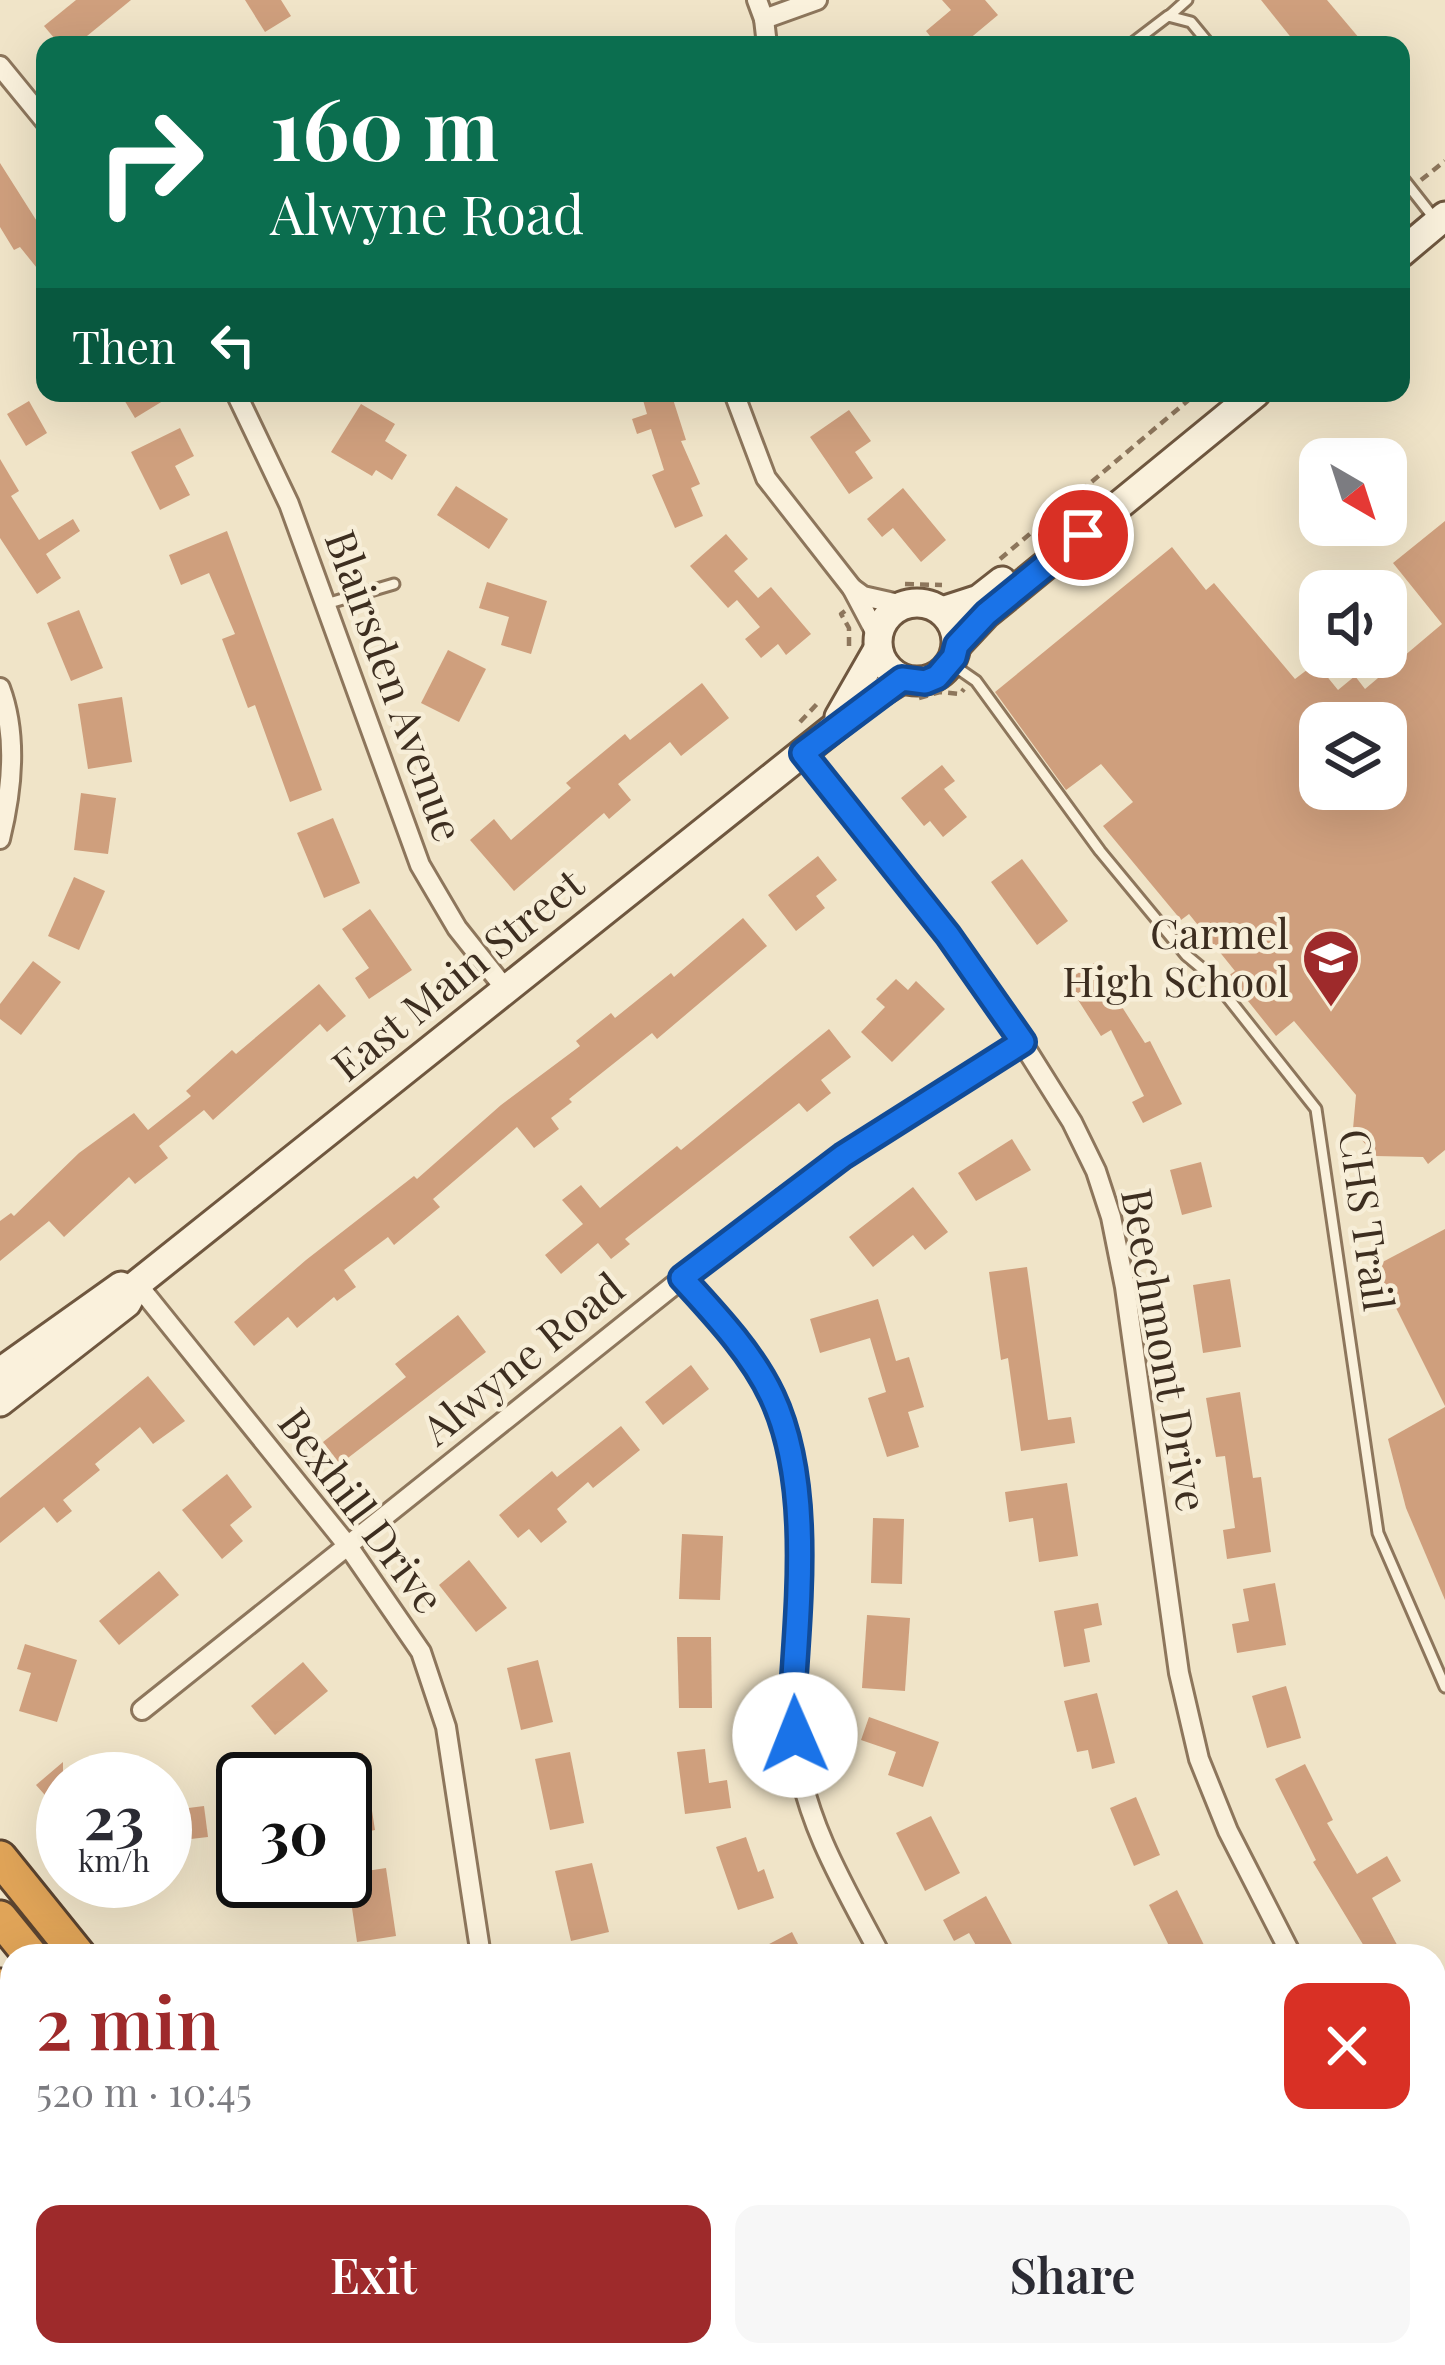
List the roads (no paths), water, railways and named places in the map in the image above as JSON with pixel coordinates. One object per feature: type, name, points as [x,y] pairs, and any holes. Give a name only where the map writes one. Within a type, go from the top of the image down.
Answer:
[{"type":"highway","points":[[0,1858],[70,1944]]},
{"type":"highway","points":[[0,1918],[21,1944]]},
{"type":"main road","points":[[1410,247],[1443,225]]},
{"type":"main road","points":[[1410,264],[1443,225]]},
{"type":"main road","points":[[1222,402],[979,599],[945,598],[929,604],[898,596],[883,622],[878,643],[903,691],[937,677],[986,614],[1245,402]]},
{"type":"main road","points":[[945,598],[956,632],[954,654]]},
{"type":"main road","name":"East Main Street","points":[[831,731],[878,643]]},
{"type":"main road","name":"East Main Street","points":[[0,1402],[127,1303],[137,1284],[803,753],[831,731],[903,691]]},
{"type":"main road","name":"East Main Street","points":[[0,1372],[117,1287],[137,1284]]},
{"type":"street","points":[[760,9],[817,0]]},
{"type":"street","points":[[0,66],[36,111]]},
{"type":"street","name":"Blairsden Avenue","points":[[240,402],[289,504],[420,865],[457,928],[507,991]]},
{"type":"street","points":[[737,402],[766,478],[852,588],[878,643]]},
{"type":"street","points":[[852,588],[863,596],[898,596]]},
{"type":"street","points":[[0,688],[10,742],[11,790],[0,839]]},
{"type":"street","name":"Beechmont Drive","points":[[803,753],[948,935],[1023,1042],[1096,1172],[1125,1287],[1179,1673],[1198,1759],[1286,1944]]},
{"type":"street","name":"Alwyne Road","points":[[142,1710],[682,1278],[843,1156],[1023,1042]]},
{"type":"street","points":[[682,1278],[752,1365],[771,1393],[785,1428],[796,1471],[799,1513],[792,1709],[798,1760],[808,1807],[874,1944]]},
{"type":"street","name":"Bexhill Drive","points":[[137,1284],[348,1546],[421,1652],[437,1693],[479,1944]]},
{"type":"lane","points":[[1142,36],[1187,0]]},
{"type":"lane","points":[[1168,16],[1191,22],[1203,36]]},
{"type":"lane","points":[[1410,186],[1443,225]]},
{"type":"lane","points":[[326,604],[394,584]]},
{"type":"lane","name":"CHS Trail","points":[[954,654],[1100,851],[1186,955],[1210,975],[1316,1109],[1378,1533],[1445,1687]]},
{"type":"place","name":"Carmel High School","points":[[1331,1009]]}]
